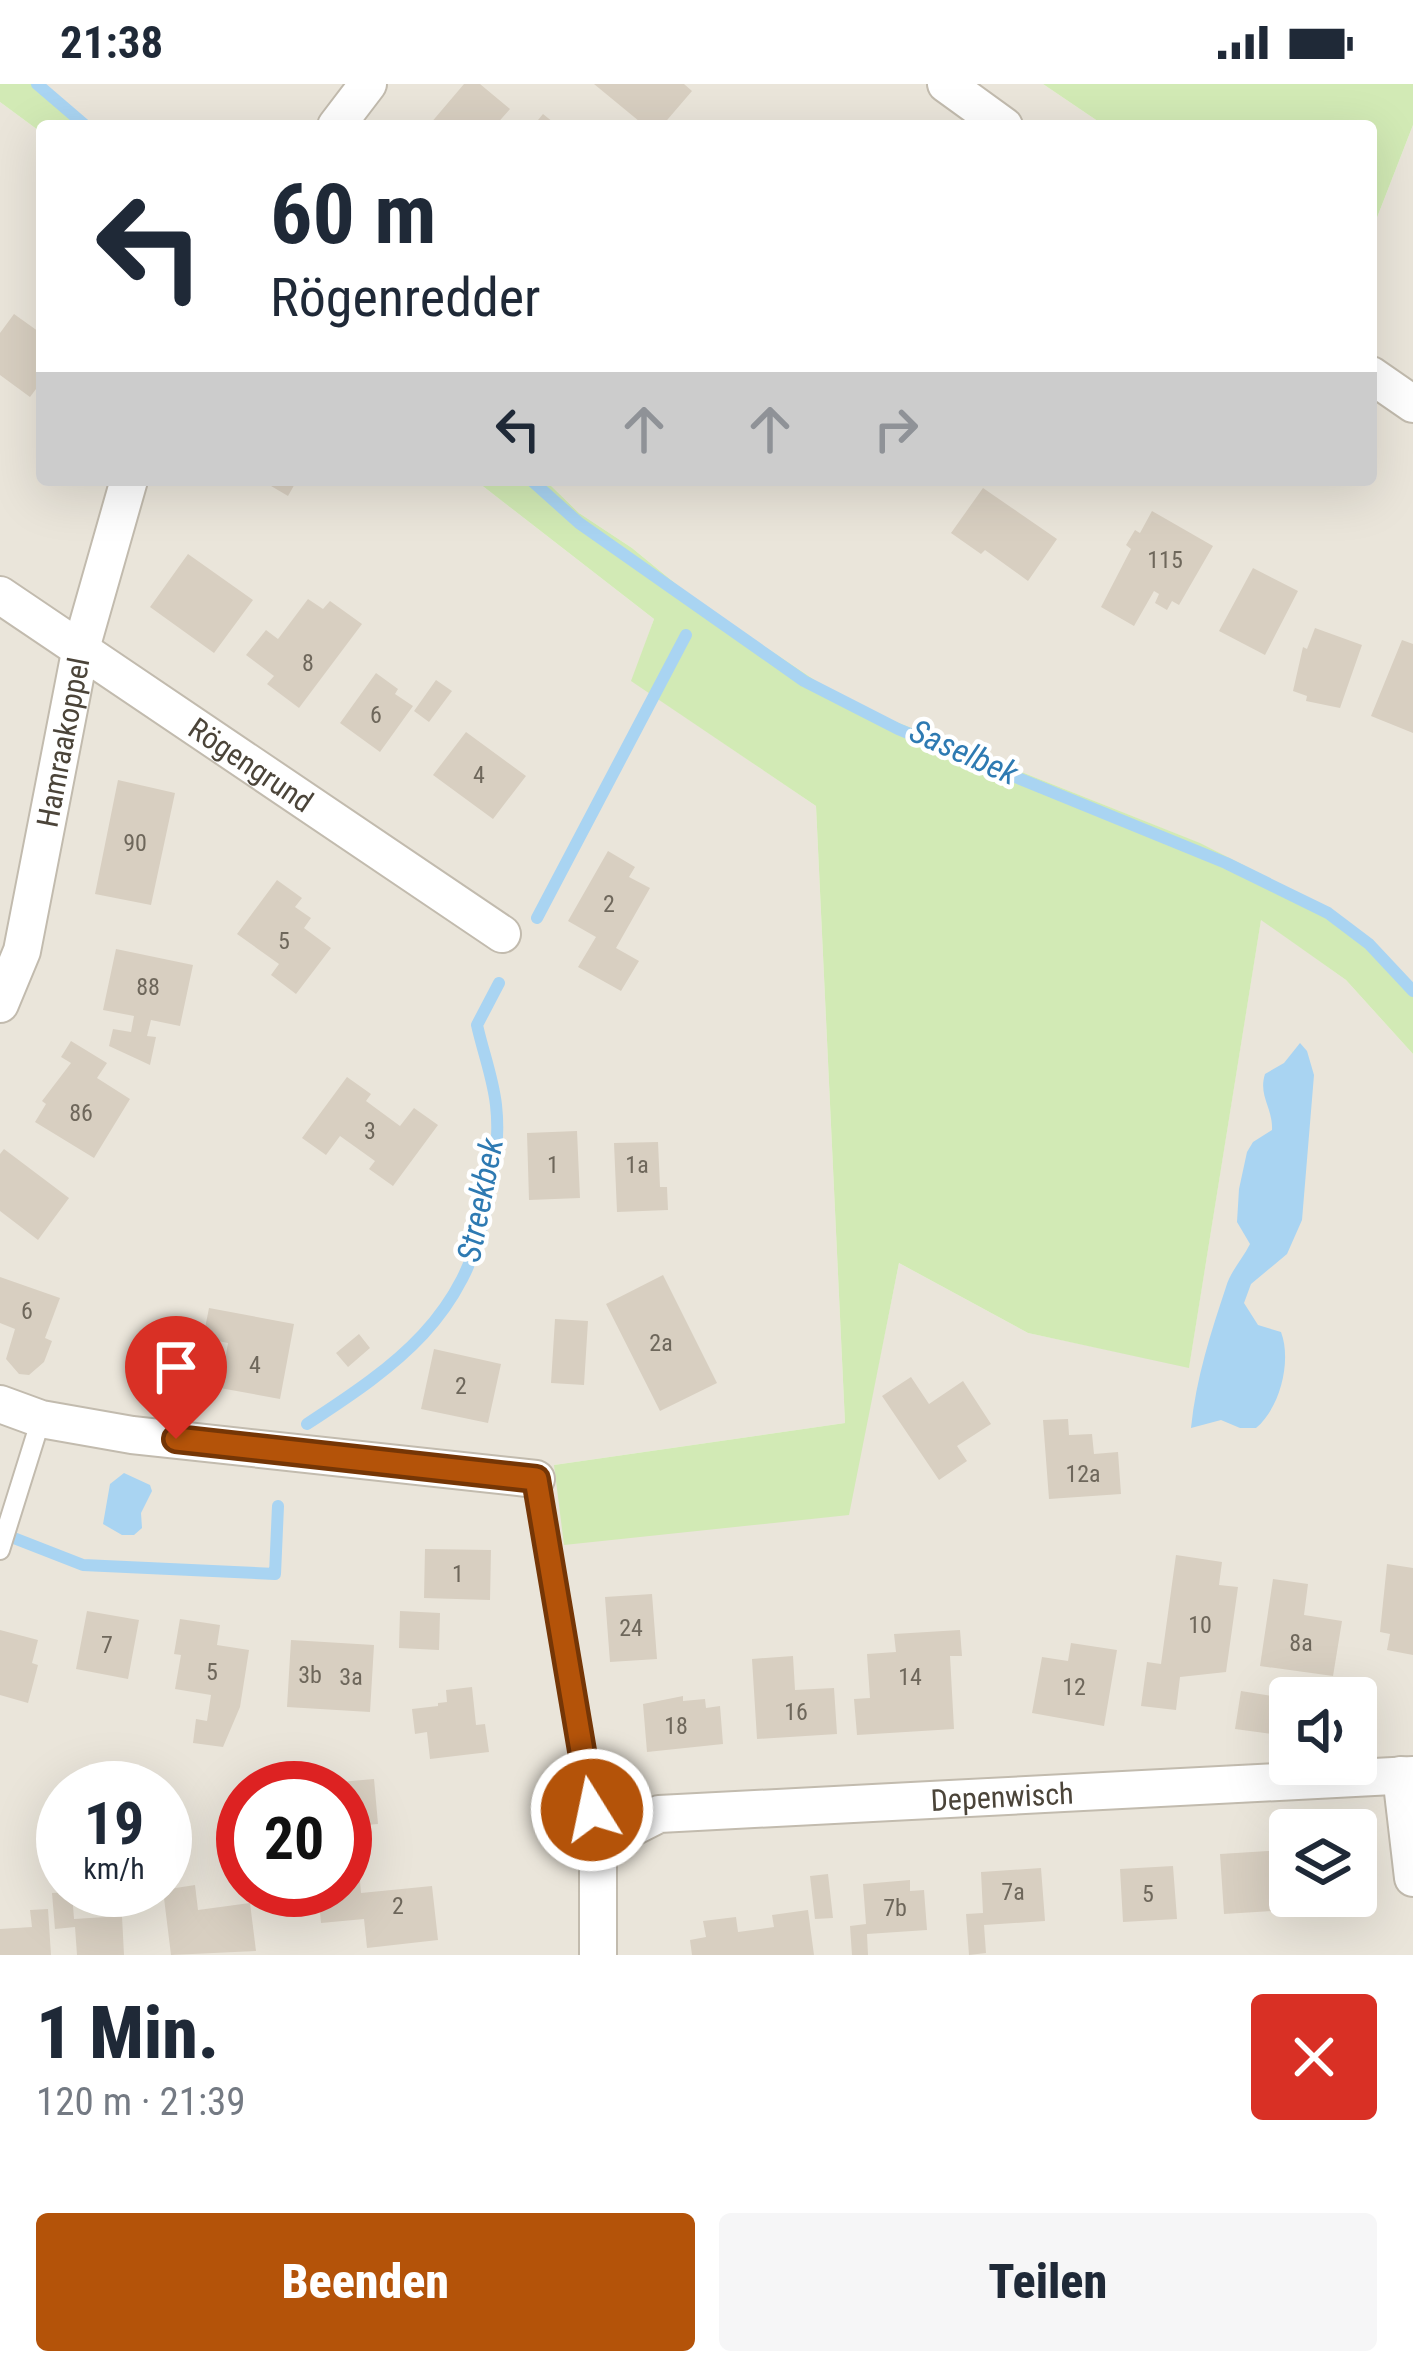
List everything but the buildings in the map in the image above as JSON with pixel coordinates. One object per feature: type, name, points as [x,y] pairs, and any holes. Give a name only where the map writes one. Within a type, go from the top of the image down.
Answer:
[{"type":"street","points":[[341,120],[368,84]]},
{"type":"street","points":[[946,84],[996,120]]},
{"type":"street","points":[[1377,379],[1413,404]]},
{"type":"street","name":"Hamraakoppel","points":[[0,1004],[22,951],[80,652],[126,486]]},
{"type":"street","name":"Rögengrund","points":[[0,595],[502,934]]},
{"type":"street","points":[[0,1404],[41,1419],[131,1435],[536,1479]]},
{"type":"street","points":[[1407,1775],[1413,1878]]},
{"type":"street","name":"Depenwisch","points":[[598,1845],[658,1814],[1407,1775]]},
{"type":"street","points":[[598,1845],[598,1955]]},
{"type":"lane","points":[[0,1550],[41,1419]]},
{"type":"lane","points":[[536,1479],[598,1845]]},
{"type":"shaded area","points":[[37,84],[1043,84],[1096,120],[79,120]]},
{"type":"shaded area","points":[[0,102],[36,129],[36,486],[483,486],[654,619],[632,681],[816,806],[845,1423],[554,1465],[848,1515],[899,1263],[1028,1333],[1189,1367],[1261,919],[1346,980],[1413,1054],[1413,1955],[0,1955]]},
{"type":"shaded area","points":[[1413,125],[1413,991],[1353,928],[1289,888],[1199,843],[889,719],[822,685],[698,602],[632,548],[579,513],[551,486],[1377,486],[1377,218]]},
{"type":"green space","points":[[0,84],[37,84],[79,120],[36,120],[36,129],[0,102]]},
{"type":"green space","points":[[1043,84],[1413,84],[1413,125],[1377,218],[1377,120],[1096,120]]},
{"type":"green space","points":[[483,486],[551,486],[579,513],[632,548],[698,602],[822,685],[889,719],[1200,843],[1289,888],[1353,928],[1413,991],[1413,1054],[1346,980],[1261,920],[1189,1368],[1028,1333],[899,1263],[849,1515],[564,1545],[554,1465],[845,1423],[816,806],[631,681],[654,619]]},
{"type":"water","points":[[1300,1043],[1314,1075],[1302,1220],[1287,1254],[1251,1284],[1244,1303],[1258,1325],[1281,1332],[1282,1383],[1272,1409],[1256,1428],[1221,1420],[1191,1428],[1215,1321],[1228,1281],[1250,1244],[1237,1222],[1239,1189],[1247,1152],[1272,1130],[1263,1089],[1265,1074],[1284,1063]]},
{"type":"water","points":[[124,1473],[150,1485],[152,1491],[141,1513],[142,1528],[134,1535],[122,1535],[103,1524],[110,1484]]},
{"type":"waterway","name":"Saselbek","points":[[37,84],[79,120]]},
{"type":"waterway","name":"Saselbek","points":[[538,486],[579,523],[804,681],[898,729],[1226,863],[1328,913],[1369,944],[1413,991]]},
{"type":"waterway","name":"Streekbek","points":[[537,918],[686,635]]},
{"type":"waterway","name":"Streekbek","points":[[307,1424],[398,1358],[423,1334],[462,1279],[487,1206],[496,1156],[495,1095],[477,1025],[499,983]]},
{"type":"waterway","name":"Streekbek","points":[[1,1533],[83,1565],[275,1574],[278,1506]]},
{"type":"route","points":[[176,1439],[536,1479],[592,1810]]}]
